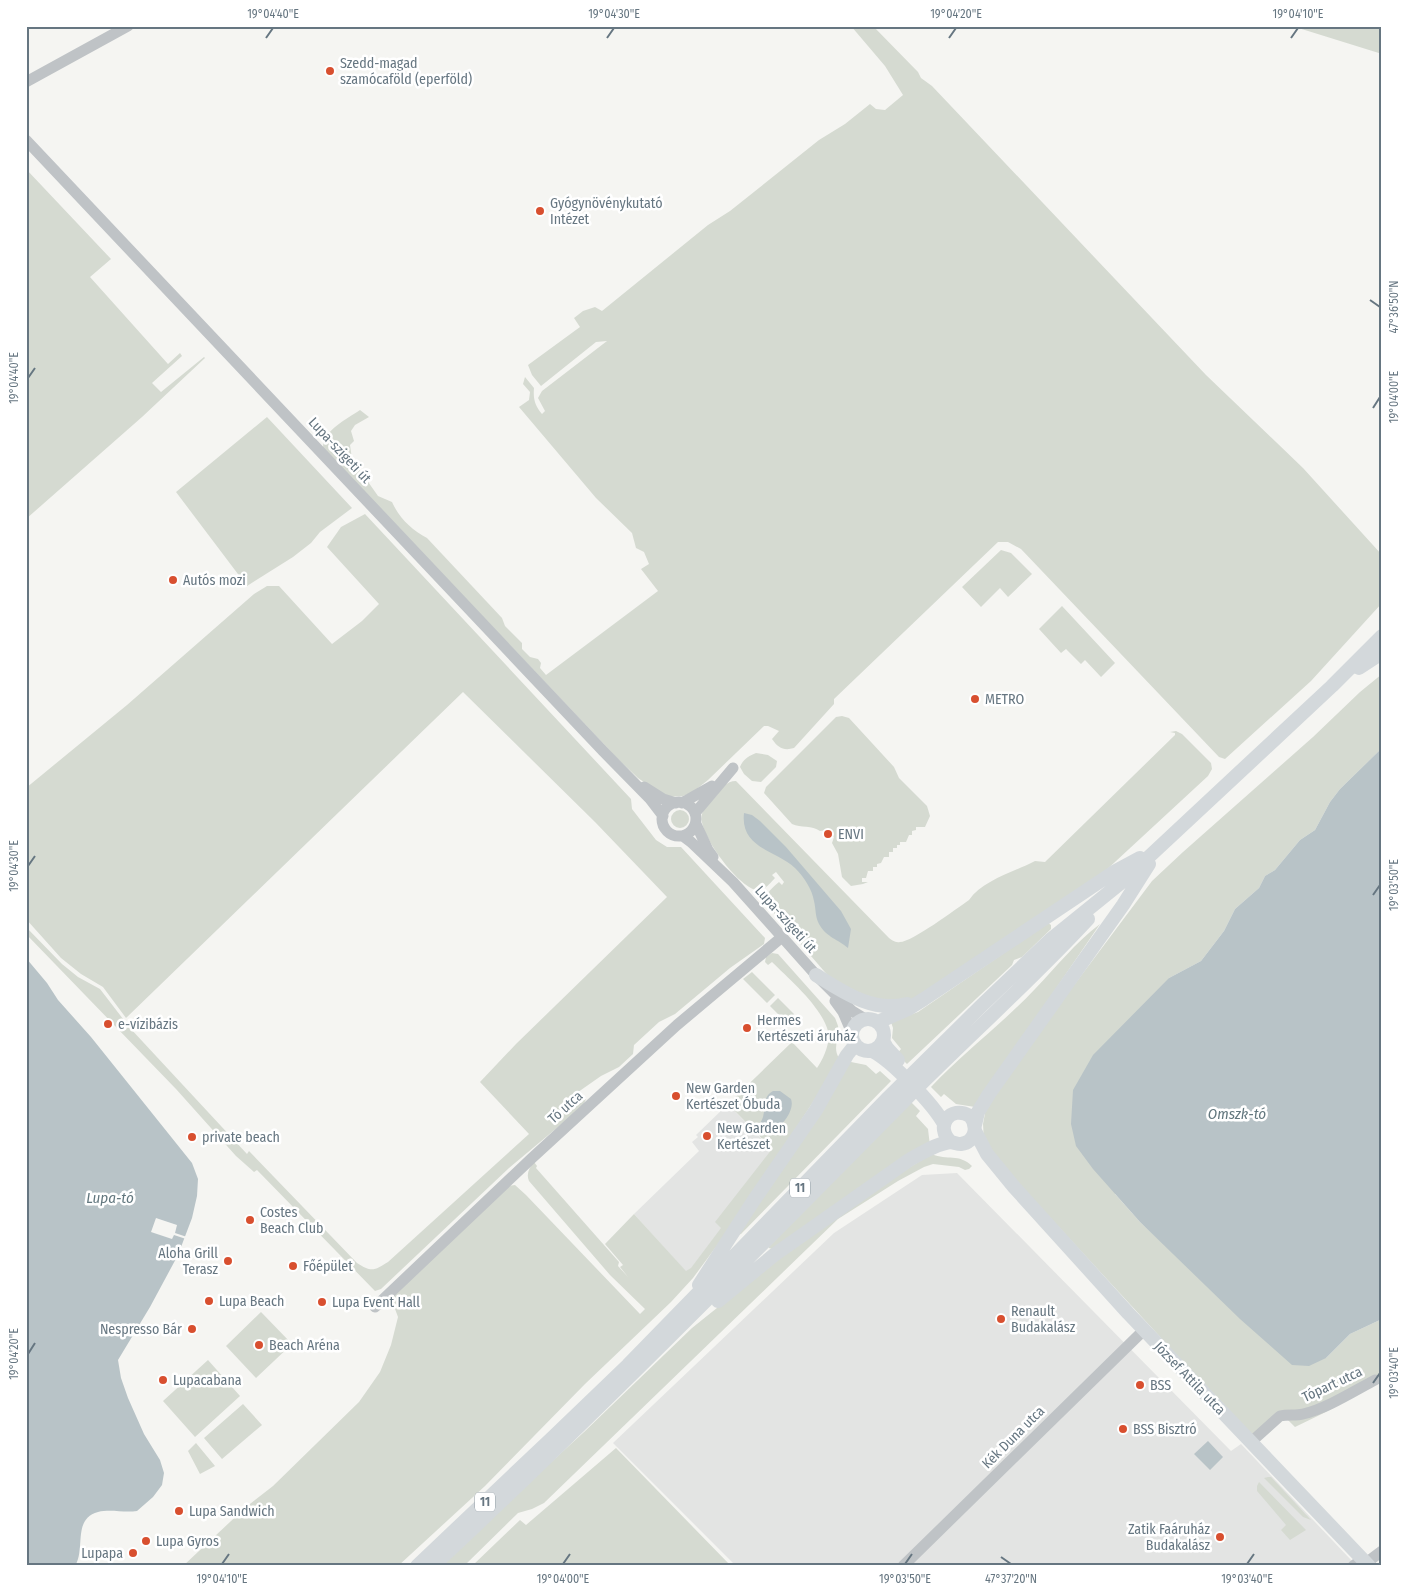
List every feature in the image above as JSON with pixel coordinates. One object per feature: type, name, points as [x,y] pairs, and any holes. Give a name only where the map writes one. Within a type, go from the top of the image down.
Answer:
[{"type":"main road","points":[[1363,656],[1382,625]]},
{"type":"main road","name":"11","points":[[433,1566],[551,1454],[687,1314],[1060,949],[1123,881],[1332,686],[1382,636]]},
{"type":"main road","points":[[1332,686],[1382,653]]},
{"type":"main road","points":[[687,1314],[754,1200],[816,1110],[847,1054],[857,1024],[908,1009],[1114,872],[1158,848]]},
{"type":"main road","points":[[687,1314],[711,1307],[774,1255],[909,1160],[919,1154],[969,1140],[975,1128],[980,1109],[989,1094],[1123,905],[1158,848]]},
{"type":"main road","points":[[816,976],[861,1001],[890,1007],[924,999]]},
{"type":"main road","points":[[871,1021],[883,1031],[883,1041],[888,1056],[940,1108],[945,1134],[955,1143]]},
{"type":"main road","points":[[853,1039],[862,1051],[872,1051],[888,1056]]},
{"type":"main road","points":[[872,1051],[878,1048],[883,1041]]},
{"type":"main road","points":[[940,1108],[961,1112],[970,1116],[975,1128]]},
{"type":"main road","points":[[944,1124],[949,1116],[956,1112]]},
{"type":"main road","name":"József Attila utca","points":[[975,1128],[987,1154],[1014,1187],[1144,1330],[1363,1563]]},
{"type":"main road","name":"József Attila utca","points":[[955,1143],[976,1152],[1014,1187]]},
{"type":"main road","name":"11","points":[[417,1566],[687,1314]]},
{"type":"street","points":[[26,82],[128,26]]},
{"type":"street","name":"Lupa-szigeti út","points":[[26,140],[632,780],[663,816],[664,827],[672,834],[683,836],[691,842],[733,882]]},
{"type":"street","points":[[683,836],[691,831],[695,818],[722,779],[733,768]]},
{"type":"street","points":[[663,816],[667,807],[679,803],[722,779]]},
{"type":"street","name":"Lupa-szigeti út","points":[[632,780],[663,799],[690,806],[708,850],[733,882],[816,976],[843,1012],[853,1039]]},
{"type":"street","name":"Tó utca","points":[[374,1307],[677,1025],[782,937]]},
{"type":"street","name":"Lupa-szigeti út","points":[[816,976],[852,1011],[871,1021]]},
{"type":"street","name":"Kék Duna utca","points":[[903,1566],[1144,1330]]},
{"type":"street","name":"Tópart utca","points":[[1251,1442],[1280,1416],[1286,1414],[1302,1415],[1316,1410],[1375,1380]]},
{"type":"street","points":[[1363,1563],[1382,1551]]},
{"type":"shaded area","points":[[851,26],[873,26],[1206,375],[1303,468],[1382,555],[1382,603],[1311,681],[1225,759],[1219,757],[1021,549],[1008,542],[998,542],[834,699],[834,704],[794,748],[784,749],[779,747],[772,739],[779,731],[764,726],[693,792],[683,796],[665,797],[638,778],[617,758],[323,448],[324,442],[331,430],[343,421],[360,410],[369,417],[355,425],[351,431],[354,441],[350,445],[352,459],[378,496],[392,502],[406,523],[427,538],[502,618],[505,626],[522,643],[522,649],[530,657],[538,659],[541,663],[540,668],[546,675],[658,591],[641,569],[649,564],[644,552],[636,548],[632,533],[596,498],[519,407],[529,400],[530,392],[523,384],[525,377],[534,388],[535,402],[542,414],[545,411],[538,398],[542,391],[607,341],[596,342],[541,386],[532,375],[528,365],[580,327],[574,318],[583,311],[595,307],[602,311],[708,225],[730,211],[819,140],[845,124],[870,104],[876,109],[885,110],[903,95],[885,66]]},
{"type":"shaded area","points":[[1292,26],[1382,26],[1382,54]]},
{"type":"shaded area","points":[[26,169],[111,259],[90,277],[168,364],[180,353],[182,356],[152,383],[161,392],[205,358],[142,417],[26,519]]},
{"type":"shaded area","points":[[267,417],[352,508],[320,532],[311,543],[293,557],[247,586],[176,492]]},
{"type":"shaded area","points":[[365,514],[631,799],[632,809],[656,840],[667,847],[681,847],[765,938],[764,944],[730,968],[675,1014],[659,1022],[634,1045],[633,1054],[619,1067],[601,1076],[561,1104],[560,1111],[586,1099],[583,1106],[509,1168],[381,1289],[375,1291],[257,1170],[254,1172],[236,1156],[176,1089],[26,934],[26,927],[62,964],[78,977],[100,989],[130,1028],[247,1154],[249,1151],[357,1263],[366,1268],[373,1269],[388,1262],[529,1134],[480,1082],[516,1044],[667,897],[595,822],[463,692],[126,1018],[103,987],[81,974],[61,958],[26,919],[26,788],[127,705],[254,594],[267,586],[279,586],[332,644],[362,621],[379,604],[327,547],[341,527]]},
{"type":"shaded area","points":[[1001,550],[1011,553],[1032,574],[1008,597],[1000,588],[981,607],[962,587]]},
{"type":"shaded area","points":[[1062,606],[1115,663],[1101,677],[1085,660],[1081,664],[1066,649],[1061,653],[1039,629]]},
{"type":"shaded area","points":[[1382,674],[1381,749],[1340,789],[1330,802],[1315,830],[1300,840],[1275,870],[1265,876],[1259,888],[1235,909],[1224,931],[1201,961],[1169,978],[1115,1194],[1156,1237],[1326,1358],[1350,1334],[1382,1319],[1382,1379],[1330,1410],[1295,1427],[1285,1417],[1257,1442],[998,1161],[984,1141],[983,1124],[986,1108],[1009,1072],[1152,881]]},
{"type":"shaded area","points":[[836,717],[849,718],[894,767],[899,778],[927,806],[930,816],[925,827],[916,827],[916,830],[912,831],[912,835],[909,835],[906,842],[900,842],[897,848],[893,848],[893,852],[889,852],[889,857],[884,857],[881,863],[877,864],[877,867],[873,867],[873,871],[868,871],[866,878],[862,878],[862,882],[868,882],[851,886],[842,877],[838,854],[832,843],[834,837],[826,830],[820,831],[792,824],[764,793],[766,787]]},
{"type":"shaded area","points":[[1176,731],[1182,734],[1211,763],[1212,769],[1208,776],[1102,874],[918,998],[900,1002],[876,1001],[830,978],[766,904],[766,897],[769,892],[779,882],[782,885],[784,882],[776,872],[772,875],[775,878],[768,885],[760,890],[752,889],[722,860],[713,847],[702,823],[702,814],[706,807],[724,786],[729,782],[736,781],[889,938],[895,942],[906,941],[969,900],[990,882],[1035,861],[1045,862],[1175,735],[1175,733],[1170,732]]},
{"type":"shaded area","points":[[756,753],[768,755],[777,761],[776,767],[761,782],[752,781],[744,774],[740,767],[746,758]]},
{"type":"shaded area","points":[[680,810],[686,813],[689,819],[686,825],[680,828],[674,825],[671,819],[674,813]]},
{"type":"shaded area","points":[[1048,923],[1051,925],[1051,929],[1022,957],[1014,960],[1012,965],[907,1064],[897,1054],[901,1049],[892,1038],[893,1028],[891,1022],[918,1012]]},
{"type":"shaded area","points":[[1100,924],[975,1107],[956,1104],[944,1094],[941,1097],[931,1087],[1022,1002],[1074,947]]},
{"type":"shaded area","points":[[772,953],[778,954],[835,1018],[838,1026],[836,1050],[839,1058],[836,1067],[735,1221],[693,1278],[671,1302],[585,1384],[485,1486],[398,1566],[183,1566],[246,1507],[273,1486],[359,1402],[380,1372],[391,1345],[398,1317],[391,1298],[507,1186],[515,1185],[526,1195],[640,1314],[645,1309],[610,1275],[529,1181],[528,1171],[534,1162],[537,1166],[536,1168],[619,1262],[618,1266],[628,1277],[620,1267],[623,1265],[605,1244],[634,1214],[686,1271],[691,1268],[721,1228],[715,1222],[772,1149],[728,1104],[792,1042],[817,1068],[824,1056],[827,1045],[829,1035],[819,1012],[796,985],[772,962],[768,965],[765,962],[766,957]]},
{"type":"shaded area","points":[[752,972],[775,995],[767,1003],[743,979]]},
{"type":"shaded area","points":[[778,998],[794,1014],[786,1022],[770,1006]]},
{"type":"shaded area","points":[[846,1061],[866,1065],[876,1074],[880,1071],[891,1081],[741,1234],[737,1235]]},
{"type":"shaded area","points":[[908,1099],[920,1111],[916,1116],[928,1129],[930,1146],[772,1249],[769,1248],[768,1245]]},
{"type":"shaded area","points":[[728,1104],[775,1153],[690,1276],[634,1214],[699,1151],[692,1142],[698,1137],[696,1135]]},
{"type":"shaded area","points":[[932,1154],[958,1158],[972,1166],[965,1170],[959,1167],[933,1164],[924,1167],[838,1219],[544,1503],[518,1513],[464,1566],[438,1566],[584,1432],[692,1328],[809,1234],[885,1182]]},
{"type":"shaded area","points":[[957,1173],[1231,1451],[1241,1444],[1352,1561],[1345,1566],[736,1566],[613,1443],[834,1233],[922,1175]]},
{"type":"shaded area","name":"Beach Aréna","points":[[261,1312],[292,1344],[256,1378],[226,1346]]},
{"type":"shaded area","points":[[208,1360],[240,1396],[195,1437],[163,1401]]},
{"type":"shaded area","points":[[243,1404],[262,1425],[222,1459],[204,1438]]},
{"type":"shaded area","points":[[196,1443],[215,1466],[200,1474],[188,1451]]},
{"type":"shaded area","points":[[616,1448],[731,1566],[472,1566],[520,1520],[526,1525]]},
{"type":"shaded area","points":[[1271,1477],[1311,1520],[1303,1517],[1264,1478]]},
{"type":"shaded area","points":[[1259,1482],[1306,1530],[1290,1540],[1281,1530],[1286,1525],[1257,1491]]},
{"type":"water","name":"Omszk-tó","points":[[1382,748],[1382,1319],[1350,1334],[1326,1358],[1309,1366],[1292,1365],[1240,1319],[1140,1222],[1093,1169],[1076,1146],[1071,1124],[1073,1090],[1093,1055],[1169,978],[1201,961],[1224,931],[1235,909],[1259,888],[1265,876],[1275,870],[1300,840],[1315,830],[1330,802],[1340,789]]},
{"type":"water","points":[[744,813],[752,815],[760,821],[786,847],[841,911],[851,929],[848,948],[822,929],[817,919],[811,892],[807,883],[795,868],[760,847],[747,834],[744,825]]},
{"type":"water","name":"Lupa-tó","points":[[26,958],[47,983],[58,1000],[91,1037],[192,1163],[198,1179],[197,1196],[192,1218],[178,1255],[118,1360],[121,1378],[128,1398],[144,1434],[160,1460],[164,1473],[162,1485],[153,1497],[137,1511],[103,1511],[90,1516],[82,1528],[80,1551],[75,1566],[26,1566]]},
{"type":"water","points":[[773,1091],[780,1091],[791,1099],[791,1110],[779,1127],[774,1131],[763,1134],[758,1128],[763,1117],[767,1096]]},
{"type":"water","points":[[1208,1441],[1223,1457],[1210,1470],[1194,1454]]},
{"type":"pier","points":[[156,1218],[177,1225],[175,1233],[187,1237],[186,1239],[174,1235],[172,1239],[151,1232]]},
{"type":"place","name":"Szedd-magad szamócaföld (eperföld)","points":[[330,71]]},
{"type":"place","name":"Gyógynövénykutató Intézet","points":[[540,211]]},
{"type":"place","name":"Autós mozi","points":[[173,580]]},
{"type":"place","name":"METRO","points":[[975,699]]},
{"type":"place","name":"ENVI","points":[[828,834]]},
{"type":"place","name":"e-vízibázis","points":[[108,1024]]},
{"type":"place","name":"Hermes Kertészeti áruház","points":[[747,1028]]},
{"type":"place","name":"New Garden Kertészet Óbuda","points":[[676,1096]]},
{"type":"place","name":"New Garden Kertészet","points":[[707,1136]]},
{"type":"place","name":"private beach","points":[[192,1137]]},
{"type":"place","name":"Costes Beach Club","points":[[250,1220]]},
{"type":"place","name":"Aloha Grill Terasz","points":[[228,1261]]},
{"type":"place","name":"Főépület","points":[[293,1266]]},
{"type":"place","name":"Lupa Beach","points":[[209,1301]]},
{"type":"place","name":"Lupa Event Hall","points":[[322,1302]]},
{"type":"place","name":"Renault Budakalász","points":[[1001,1319]]},
{"type":"place","name":"Nespresso Bár","points":[[192,1329]]},
{"type":"place","name":"Beach Aréna","points":[[259,1345]]},
{"type":"place","name":"Lupacabana","points":[[163,1380]]},
{"type":"place","name":"BSS","points":[[1140,1385]]},
{"type":"place","name":"BSS Bisztró","points":[[1123,1429]]},
{"type":"place","name":"Lupa Sandwich","points":[[179,1511]]},
{"type":"place","name":"Zatik Faáruház Budakalász","points":[[1220,1537]]},
{"type":"place","name":"Lupa Gyros","points":[[146,1541]]},
{"type":"place","name":"Lupapa","points":[[133,1553]]}]
